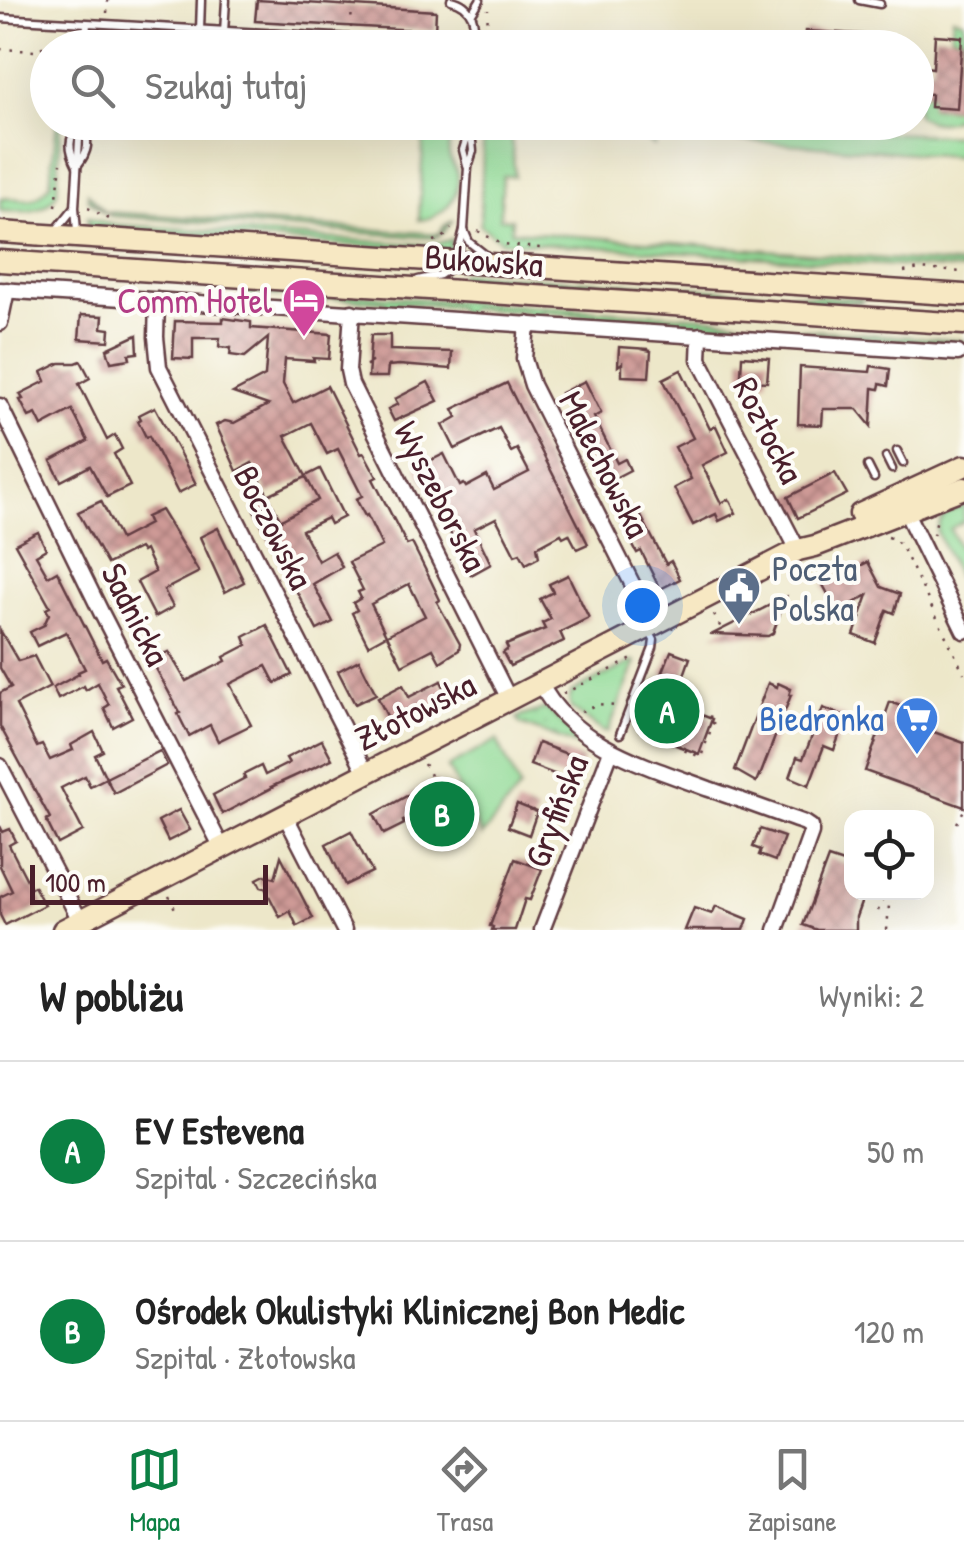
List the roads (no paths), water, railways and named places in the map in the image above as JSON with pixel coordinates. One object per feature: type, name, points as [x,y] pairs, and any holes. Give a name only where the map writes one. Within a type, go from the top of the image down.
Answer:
[{"type":"main road","name":"Bukowska","points":[[0,232],[964,295]]},
{"type":"main road","name":"Bukowska","points":[[0,261],[97,263],[964,324]]},
{"type":"main road","name":"Złotowska","points":[[901,503],[964,466]]},
{"type":"main road","name":"Złotowska","points":[[76,927],[509,699],[548,689],[650,626],[798,550],[812,538],[901,503],[964,488]]},
{"type":"street","name":"Bukowska","points":[[4,290],[958,352]]},
{"type":"street","points":[[0,323],[4,290]]},
{"type":"street","name":"Boczowska","points":[[157,300],[160,367],[366,774]]},
{"type":"street","name":"Wyszeborska","points":[[352,312],[348,370],[351,384],[509,699]]},
{"type":"street","name":"Malechowska","points":[[527,324],[526,372],[650,626]]},
{"type":"street","name":"Roztocka","points":[[700,335],[698,359],[798,550]]},
{"type":"street","name":"Sadnicka","points":[[0,406],[222,848]]},
{"type":"street","points":[[901,503],[964,631]]},
{"type":"street","name":"Gryfińska","points":[[542,930],[612,751],[561,715],[548,689]]},
{"type":"street","points":[[612,751],[811,827],[812,834],[776,930]]},
{"type":"street","points":[[0,766],[76,927]]},
{"type":"street","points":[[285,816],[344,930]]},
{"type":"lane","points":[[0,18],[200,30],[202,0]]},
{"type":"lane","points":[[224,30],[226,0]]},
{"type":"lane","points":[[450,0],[460,1],[472,13],[475,30]]},
{"type":"lane","points":[[472,13],[480,0]]},
{"type":"lane","points":[[860,0],[880,4]]},
{"type":"lane","points":[[86,30],[87,24]]},
{"type":"lane","points":[[78,240],[75,208],[79,140]]},
{"type":"lane","points":[[392,286],[440,275],[456,262],[464,230],[471,140]]},
{"type":"lane","points":[[44,236],[64,223],[75,208]]},
{"type":"lane","points":[[464,230],[476,248],[501,265]]},
{"type":"lane","points":[[897,451],[903,463]]},
{"type":"lane","points":[[886,457],[892,469]]},
{"type":"lane","points":[[868,466],[874,478]]},
{"type":"lane","name":"Gryfińska","points":[[620,734],[652,648],[650,626]]},
{"type":"place","name":"Comm Hotel","points":[[304,338]]},
{"type":"place","name":"Poczta Polska","points":[[739,626]]},
{"type":"place","name":"EV Estevena","points":[[667,711]]},
{"type":"place","name":"Biedronka","points":[[917,756]]},
{"type":"place","name":"Ośrodek Okulistyki Klinicznej Bon Medic","points":[[442,814]]}]
